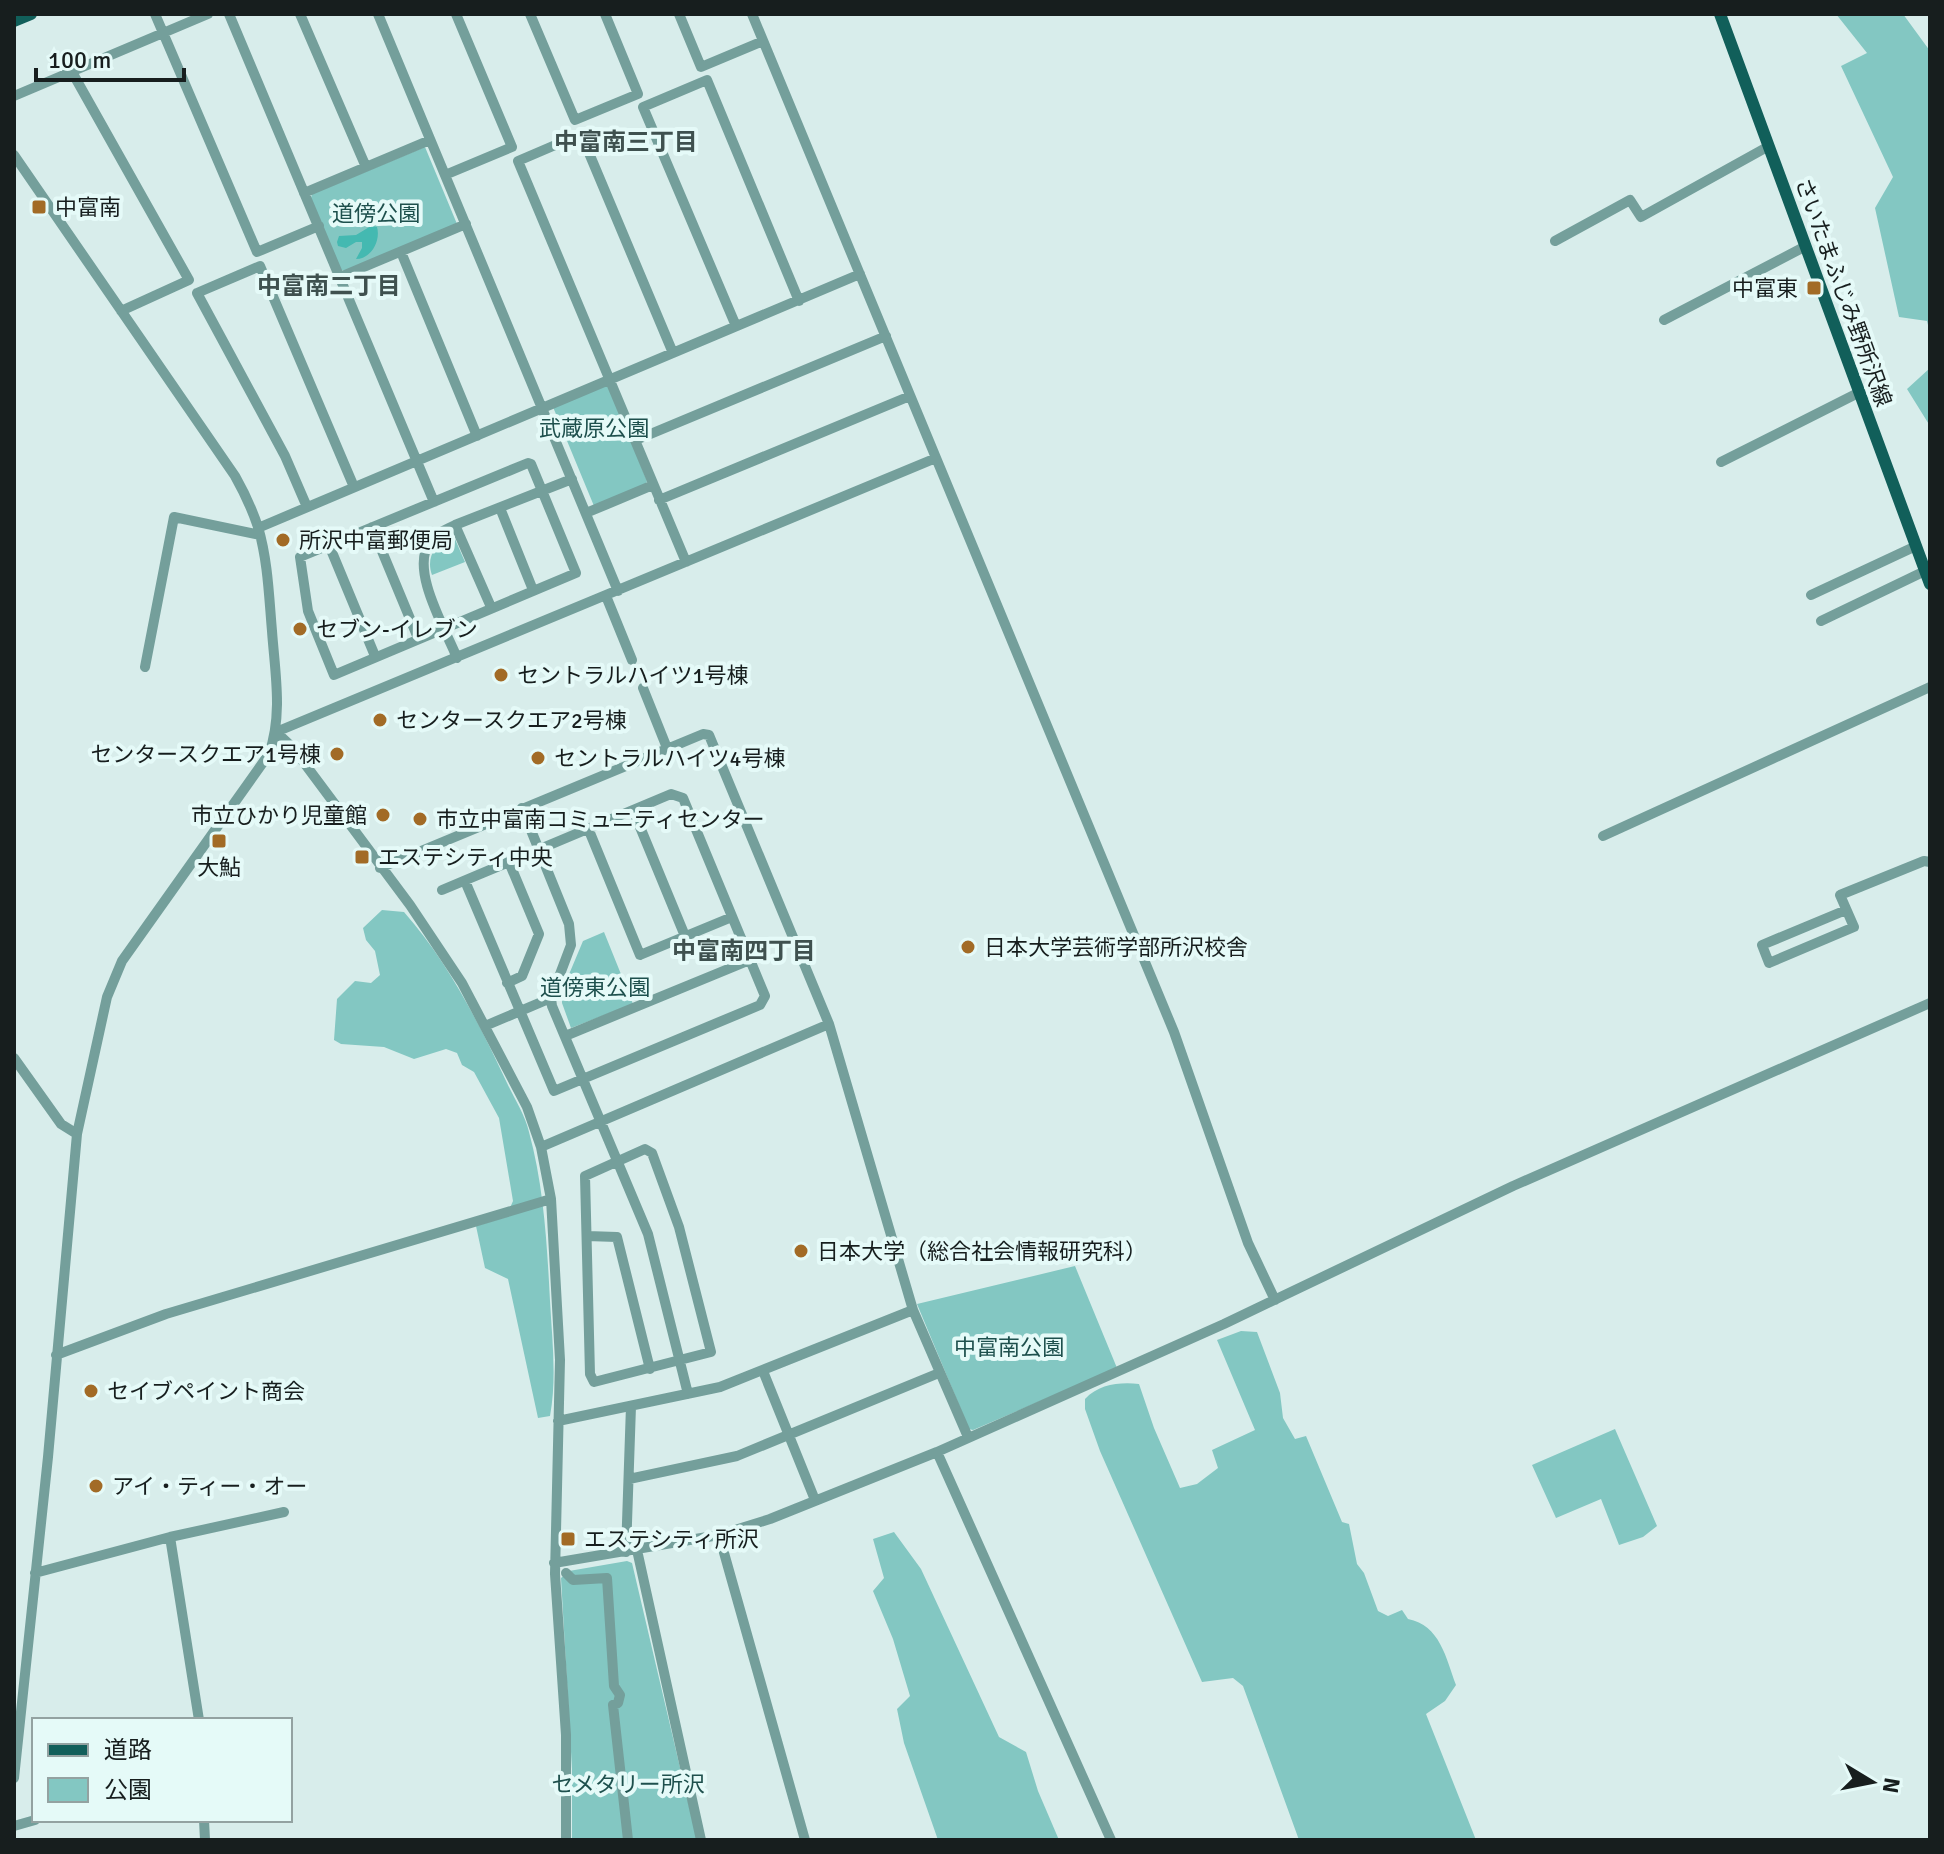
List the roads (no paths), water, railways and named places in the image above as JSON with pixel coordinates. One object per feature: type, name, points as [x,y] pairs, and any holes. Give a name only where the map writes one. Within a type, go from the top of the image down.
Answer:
[{"type":"main road","points":[[14,21],[31,14]]},
{"type":"main road","name":"さいたまふじみ野所沢線","points":[[1720,14],[1928,577]]},
{"type":"street","points":[[155,14],[257,252],[319,226]]},
{"type":"street","points":[[14,96],[208,14]]},
{"type":"street","points":[[229,14],[434,502]]},
{"type":"street","points":[[300,14],[366,167]]},
{"type":"street","points":[[378,14],[618,591]]},
{"type":"street","points":[[445,175],[512,147],[456,14]]},
{"type":"street","points":[[530,14],[575,120],[638,94],[605,14]]},
{"type":"street","points":[[679,14],[701,67],[763,41]]},
{"type":"street","points":[[752,14],[1174,1032],[1248,1243],[1275,1300]]},
{"type":"street","points":[[72,72],[189,280],[121,311]]},
{"type":"street","points":[[736,326],[643,107],[707,80],[799,301]]},
{"type":"street","points":[[673,353],[581,134],[518,161],[686,562]]},
{"type":"street","points":[[304,193],[430,140]]},
{"type":"street","points":[[1555,241],[1630,200],[1641,217],[1769,146]]},
{"type":"street","points":[[14,155],[235,476],[259,532],[267,573],[278,707],[276,732],[269,754],[135,941],[115,976],[100,1024],[77,1134],[14,1778]]},
{"type":"street","points":[[340,277],[466,224]]},
{"type":"street","points":[[1664,320],[1806,246]]},
{"type":"street","points":[[401,252],[477,436]]},
{"type":"street","points":[[307,507],[285,456],[197,293],[260,266],[354,487]]},
{"type":"street","points":[[145,667],[174,517],[259,532],[307,507],[416,460],[860,274]]},
{"type":"street","points":[[636,440],[886,336]]},
{"type":"street","points":[[1721,462],[1860,392]]},
{"type":"street","points":[[659,500],[910,396]]},
{"type":"street","points":[[276,732],[936,458]]},
{"type":"street","points":[[531,464],[576,573],[334,675],[308,611],[300,557],[434,502],[531,464]]},
{"type":"street","points":[[457,658],[424,576],[422,563],[430,542],[455,525],[572,479]]},
{"type":"street","points":[[586,513],[653,485]]},
{"type":"street","points":[[500,508],[533,590]]},
{"type":"street","points":[[455,525],[491,607]]},
{"type":"street","points":[[372,527],[418,638]]},
{"type":"street","points":[[329,545],[375,656]]},
{"type":"street","points":[[1811,595],[1916,546]]},
{"type":"street","points":[[1821,621],[1928,577]]},
{"type":"street","points":[[606,596],[632,660]]},
{"type":"street","points":[[1603,836],[1930,687]]},
{"type":"street","points":[[643,688],[667,748]]},
{"type":"street","points":[[276,732],[293,748],[437,945],[485,1026],[527,1107],[541,1147],[551,1199],[559,1346],[554,1563],[566,1735],[566,1840]]},
{"type":"street","points":[[380,868],[667,748],[703,734],[709,735],[829,1024],[913,1310],[968,1437]]},
{"type":"street","points":[[442,890],[671,794],[683,798],[765,996],[760,1005],[554,1091],[465,881]]},
{"type":"street","points":[[522,808],[572,932],[571,945],[551,998],[552,1006],[648,1234],[688,1394]]},
{"type":"street","points":[[633,810],[685,936]]},
{"type":"street","points":[[588,828],[640,955],[732,917]]},
{"type":"street","points":[[1846,910],[1762,945],[1769,963],[1854,927],[1840,895],[1924,861],[1930,862]]},
{"type":"street","points":[[507,983],[522,976],[539,934],[509,862]]},
{"type":"street","points":[[565,1036],[750,960]]},
{"type":"street","points":[[485,1026],[551,998]]},
{"type":"street","points":[[554,1563],[719,1535],[770,1519],[937,1452],[1275,1300],[1513,1186],[1930,1003]]},
{"type":"street","points":[[541,1147],[829,1024]]},
{"type":"street","points":[[14,1058],[61,1124],[77,1134]]},
{"type":"street","points":[[645,1149],[652,1153],[679,1227],[711,1352],[594,1382],[590,1374],[587,1236],[585,1176],[645,1149]]},
{"type":"street","points":[[56,1355],[166,1314],[551,1199]]},
{"type":"street","points":[[587,1236],[617,1237],[650,1369]]},
{"type":"street","points":[[558,1421],[720,1387],[913,1310]]},
{"type":"street","points":[[763,1371],[815,1500]]},
{"type":"street","points":[[629,1479],[737,1456],[939,1373]]},
{"type":"street","points":[[631,1406],[629,1479],[632,1551],[701,1840]]},
{"type":"street","points":[[937,1452],[1111,1840]]},
{"type":"street","points":[[35,1573],[170,1537],[284,1512]]},
{"type":"street","points":[[719,1535],[805,1840]]},
{"type":"street","points":[[170,1537],[199,1718]]},
{"type":"street","points":[[566,1573],[573,1580],[607,1578],[614,1686],[620,1695],[618,1703],[613,1705],[628,1840]]},
{"type":"place","name":"中富南","points":[[39,207]]},
{"type":"place","name":"中富東","points":[[1814,288]]},
{"type":"place","name":"所沢中富郵便局","points":[[283,540]]},
{"type":"place","name":"セブン-イレブン","points":[[300,629]]},
{"type":"place","name":"セントラルハイツ1号棟","points":[[501,675]]},
{"type":"place","name":"センタースクエア2号棟","points":[[380,720]]},
{"type":"place","name":"センタースクエア1号棟","points":[[337,754]]},
{"type":"place","name":"セントラルハイツ4号棟","points":[[538,758]]},
{"type":"place","name":"市立ひかり児童館","points":[[383,815]]},
{"type":"place","name":"市立中富南コミュニティセンター","points":[[420,819]]},
{"type":"place","name":"大鮎","points":[[219,841]]},
{"type":"place","name":"エステシティ中央","points":[[362,857]]},
{"type":"place","name":"日本大学芸術学部所沢校舎","points":[[968,947]]},
{"type":"place","name":"日本大学（総合社会情報研究科）","points":[[801,1251]]},
{"type":"place","name":"セイブペイント商会","points":[[91,1391]]},
{"type":"place","name":"アイ・ティー・オー","points":[[96,1486]]},
{"type":"place","name":"エステシティ所沢","points":[[568,1539]]},
{"type":"district","name":"中富南三丁目","points":[[626,142]]},
{"type":"district","name":"中富南二丁目","points":[[329,286]]},
{"type":"district","name":"中富南四丁目","points":[[744,951]]},
{"type":"park label","name":"道傍公園","points":[[376,213]]},
{"type":"park label","name":"武蔵原公園","points":[[594,428]]},
{"type":"park label","name":"道傍東公園","points":[[595,987]]},
{"type":"park label","name":"中富南公園","points":[[1009,1347]]},
{"type":"park label","name":"セメタリー所沢","points":[[628,1784]]}]
